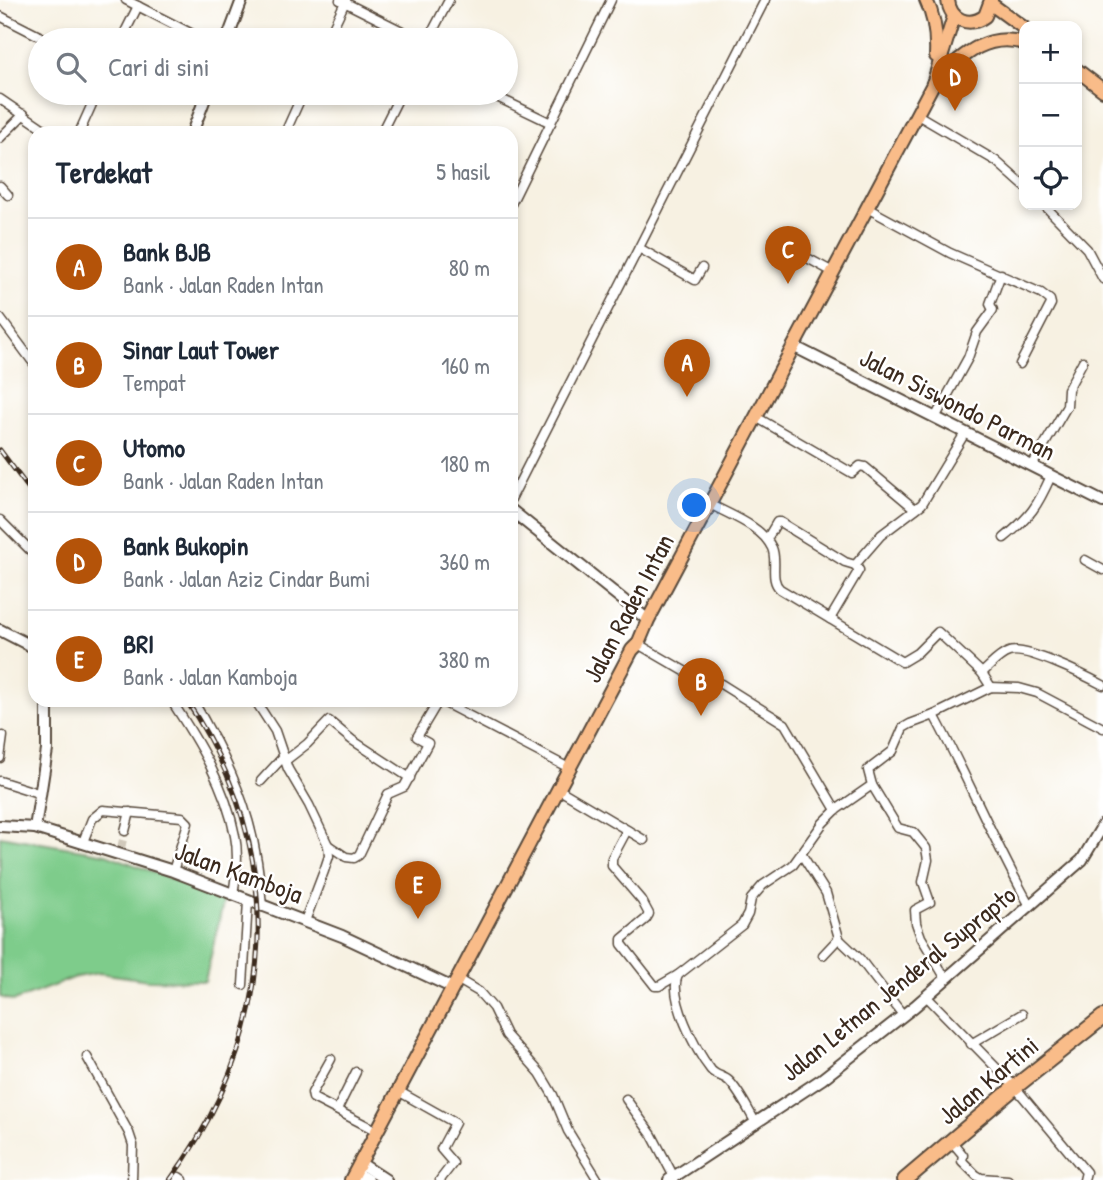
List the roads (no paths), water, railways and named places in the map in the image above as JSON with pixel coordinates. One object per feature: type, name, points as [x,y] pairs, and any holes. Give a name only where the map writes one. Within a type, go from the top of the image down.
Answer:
[{"type":"highway","name":"Jalan Kartini","points":[[905,1180],[1103,1017]]},
{"type":"main road","points":[[926,0],[932,12],[936,38],[934,79]]},
{"type":"main road","points":[[948,0],[954,16],[960,20],[973,22],[985,16],[991,2],[1019,24]]},
{"type":"main road","name":"Jalan Raden Intan","points":[[355,1171],[632,650],[638,644],[648,620],[916,114],[934,79],[954,16]]},
{"type":"main road","points":[[934,79],[980,44],[996,40],[1019,42]]},
{"type":"main road","points":[[1082,74],[1103,89]]},
{"type":"street","points":[[125,0],[181,28]]},
{"type":"street","points":[[232,28],[242,0]]},
{"type":"street","points":[[434,28],[449,0]]},
{"type":"street","points":[[518,190],[611,0]]},
{"type":"street","points":[[518,485],[765,0]]},
{"type":"street","points":[[332,28],[343,1],[396,28]]},
{"type":"street","points":[[127,28],[138,6]]},
{"type":"street","points":[[0,16],[28,30]]},
{"type":"street","points":[[0,99],[40,126]]},
{"type":"street","points":[[82,126],[92,105]]},
{"type":"street","points":[[195,126],[202,105]]},
{"type":"street","points":[[288,126],[298,105]]},
{"type":"street","points":[[384,126],[395,105]]},
{"type":"street","points":[[514,105],[551,123]]},
{"type":"street","points":[[0,138],[24,114]]},
{"type":"street","points":[[916,114],[996,162],[1019,182]]},
{"type":"street","points":[[0,186],[8,195]]},
{"type":"street","points":[[867,208],[950,253],[1001,274],[1050,300],[1051,304],[1020,364]]},
{"type":"street","points":[[1049,210],[1087,249],[1103,279]]},
{"type":"street","points":[[774,240],[833,272]]},
{"type":"street","points":[[639,248],[695,280],[702,268]]},
{"type":"street","points":[[935,418],[945,402],[948,390],[968,358],[977,332],[993,310],[990,304],[1001,274]]},
{"type":"street","points":[[0,317],[28,355]]},
{"type":"street","name":"Jalan Siswondo Parman","points":[[793,346],[1103,502]]},
{"type":"street","points":[[1032,466],[1067,406],[1068,389],[1083,361]]},
{"type":"street","points":[[756,417],[852,473],[860,466],[865,467],[915,509]]},
{"type":"street","points":[[855,565],[881,535],[922,504],[965,433]]},
{"type":"street","points":[[1004,538],[1036,509],[1051,476]]},
{"type":"street","points":[[710,504],[756,529],[767,539],[774,554],[776,586],[902,662],[917,653],[938,632],[982,673],[991,687]]},
{"type":"street","points":[[518,516],[648,620]]},
{"type":"street","points":[[0,520],[28,548]]},
{"type":"street","points":[[767,539],[777,522],[780,522],[845,562],[855,565],[859,570],[830,619]]},
{"type":"street","points":[[1085,560],[1103,570]]},
{"type":"street","points":[[2,635],[28,645]]},
{"type":"street","points":[[638,644],[701,680],[721,684],[785,724],[836,810]]},
{"type":"street","points":[[982,673],[1006,653],[1016,651],[1047,660],[1103,685]]},
{"type":"street","points":[[946,979],[916,923],[915,911],[930,902],[923,882],[928,860],[926,848],[913,832],[901,831],[898,828],[872,785],[867,774],[869,770],[893,751],[903,728],[991,687],[1019,688],[1037,693],[1103,728]]},
{"type":"street","points":[[35,828],[47,750],[47,707]]},
{"type":"street","points":[[175,707],[201,748],[220,789],[232,824],[237,866],[233,895]]},
{"type":"street","points":[[196,707],[236,780],[251,829],[262,907]]},
{"type":"street","points":[[260,707],[275,731],[284,758],[328,845],[329,856],[305,921]]},
{"type":"street","points":[[328,845],[346,857],[357,857],[388,794],[404,787],[410,778],[428,743],[417,737],[435,707]]},
{"type":"street","points":[[452,707],[569,768]]},
{"type":"street","points":[[934,715],[967,777],[1004,860],[1030,906]]},
{"type":"street","points":[[261,781],[284,758],[331,722],[352,740],[410,778]]},
{"type":"street","points":[[0,758],[3,736]]},
{"type":"street","points":[[0,781],[41,794]]},
{"type":"street","points":[[626,830],[612,858],[612,866],[642,901],[649,914],[622,939],[622,944],[655,986],[659,986],[678,975],[742,925],[755,894],[766,882],[789,869],[802,855],[823,823],[836,810],[872,785]]},
{"type":"street","points":[[558,789],[644,840]]},
{"type":"street","points":[[83,842],[92,819],[103,810],[186,818],[188,823],[173,871]]},
{"type":"street","points":[[125,831],[130,812]]},
{"type":"street","name":"Jalan Letnan Jenderal Suprapto","points":[[671,1178],[822,1079],[903,1015],[1082,859],[1103,825]]},
{"type":"street","name":"Jalan Kamboja","points":[[0,826],[35,828],[120,851],[262,907],[305,921],[455,984]]},
{"type":"street","points":[[802,855],[826,893],[840,940],[860,959],[903,1015]]},
{"type":"street","points":[[243,985],[248,901]]},
{"type":"street","points":[[823,955],[840,940]]},
{"type":"street","points":[[678,975],[675,986],[678,1002],[700,1053],[712,1071],[730,1082],[756,1123]]},
{"type":"street","points":[[455,984],[479,992],[493,1008],[506,1035],[540,1073],[568,1130],[598,1180]]},
{"type":"street","points":[[926,996],[1015,1087],[1086,1172],[1084,1180]]},
{"type":"street","points":[[971,1044],[1022,1014]]},
{"type":"street","points":[[87,1057],[129,1133],[133,1145],[132,1180]]},
{"type":"street","points":[[331,1059],[312,1093],[313,1098],[377,1130]]},
{"type":"street","points":[[337,1110],[356,1072]]},
{"type":"street","points":[[398,1091],[455,1123],[441,1149],[453,1163],[440,1180]]},
{"type":"street","points":[[626,1099],[652,1135],[671,1178]]},
{"type":"street","points":[[952,1142],[963,1155],[962,1161],[976,1175],[981,1178],[1008,1180]]},
{"type":"street","points":[[355,1171],[368,1180]]},
{"type":"street","points":[[355,1171],[386,1180]]},
{"type":"tunnel","points":[[121,848],[125,831]]},
{"type":"railway","points":[[0,450],[28,488]]},
{"type":"railway","points":[[170,1180],[206,1123],[233,1064],[250,1004],[258,942],[255,881],[243,819],[220,759],[190,707]]},
{"type":"place","name":"Bank Bukopin","points":[[955,111]]},
{"type":"place","name":"Utomo","points":[[788,284]]},
{"type":"place","name":"Bank BJB","points":[[687,397]]},
{"type":"place","name":"Sinar Laut Tower","points":[[701,716]]},
{"type":"place","name":"BRI","points":[[418,919]]}]
